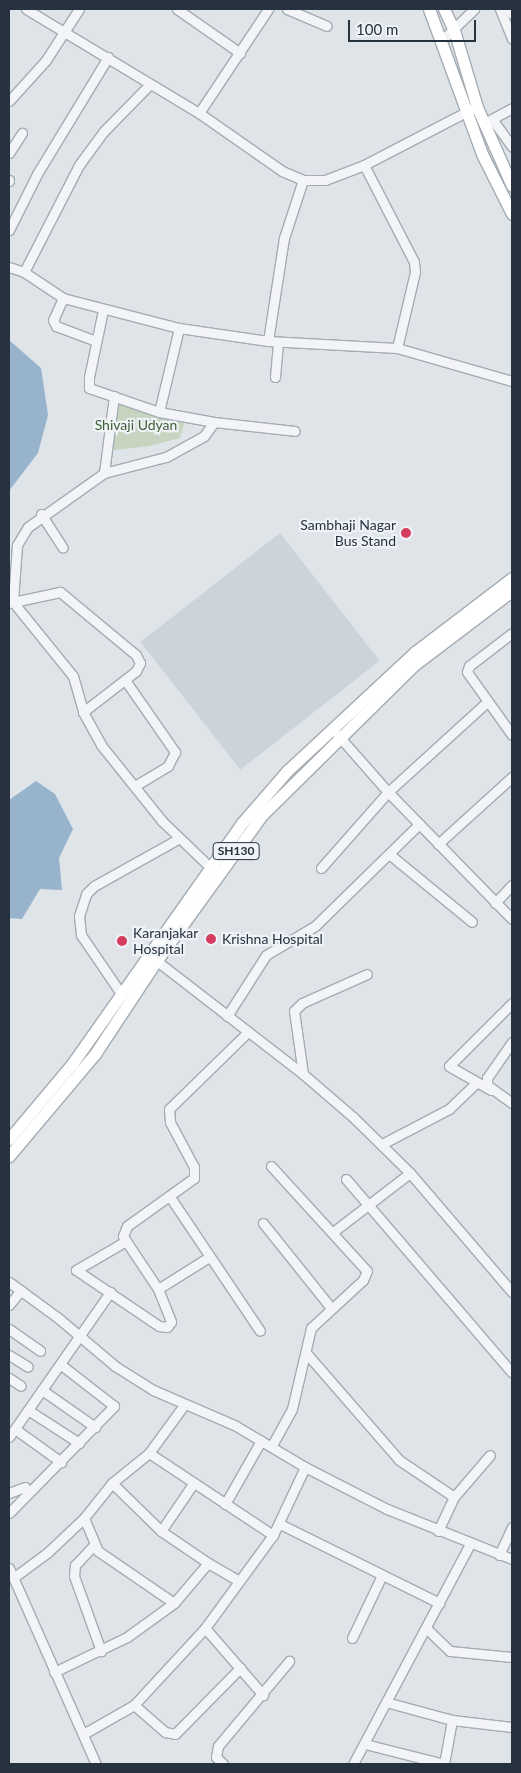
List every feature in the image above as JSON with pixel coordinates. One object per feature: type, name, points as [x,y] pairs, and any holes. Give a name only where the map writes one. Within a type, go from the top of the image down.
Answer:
[{"type":"main road","points":[[429,9],[472,109],[488,121],[512,186]]},
{"type":"main road","points":[[444,9],[454,30],[485,161],[512,214]]},
{"type":"main road","name":"SH130","points":[[153,958],[214,871],[242,823],[287,771],[331,728],[415,652],[512,578]]},
{"type":"main road","name":"SH130","points":[[9,1156],[95,1054],[197,886],[214,871],[262,815],[339,737],[423,658],[512,591]]},
{"type":"main road","points":[[9,1140],[72,1064],[122,995],[153,958]]},
{"type":"street","points":[[26,9],[65,30],[148,84],[199,113],[282,171],[303,180],[325,180],[364,165],[472,109]]},
{"type":"street","points":[[9,101],[46,60],[79,9]]},
{"type":"street","points":[[177,9],[240,53]]},
{"type":"street","points":[[199,113],[268,9]]},
{"type":"street","points":[[287,9],[327,26]]},
{"type":"street","points":[[442,40],[474,9]]},
{"type":"street","points":[[500,9],[512,39]]},
{"type":"street","points":[[508,9],[512,14]]},
{"type":"street","points":[[9,230],[37,174],[108,57]]},
{"type":"street","points":[[24,272],[79,165],[104,131],[148,84]]},
{"type":"street","points":[[512,108],[488,121],[512,147]]},
{"type":"street","points":[[9,153],[22,133]]},
{"type":"street","points":[[364,165],[414,262],[415,272],[396,348]]},
{"type":"street","points":[[268,341],[279,260],[303,180]]},
{"type":"street","points":[[9,267],[24,272],[63,298],[103,310],[179,328],[278,342],[396,348],[512,381]]},
{"type":"street","points":[[63,298],[53,320],[56,326],[96,341]]},
{"type":"street","points":[[103,310],[96,341],[90,388],[158,412],[214,422],[295,431]]},
{"type":"street","points":[[158,412],[179,328]]},
{"type":"street","points":[[275,377],[278,342]]},
{"type":"street","points":[[104,473],[114,396]]},
{"type":"street","points":[[214,422],[204,436],[166,458],[104,473],[41,514],[28,526],[17,546],[11,602],[73,676],[83,712],[102,745],[178,839],[214,871]]},
{"type":"street","points":[[41,514],[63,548]]},
{"type":"street","points":[[11,602],[60,592],[67,596],[89,619],[136,655],[140,664],[136,671],[83,712]]},
{"type":"street","points":[[512,633],[468,666],[467,672],[512,735]]},
{"type":"street","points":[[125,680],[175,752],[168,766],[135,786]]},
{"type":"street","points":[[321,868],[388,792],[488,702]]},
{"type":"street","points":[[331,728],[388,792],[512,919]]},
{"type":"street","points":[[438,844],[512,780]]},
{"type":"street","points":[[226,1016],[266,955],[315,926],[419,824]]},
{"type":"street","points":[[122,995],[81,935],[79,916],[86,894],[94,886],[178,839]]},
{"type":"street","points":[[390,854],[472,922]]},
{"type":"street","points":[[495,903],[512,885]]},
{"type":"street","points":[[153,958],[247,1033],[303,1074],[382,1144],[410,1173],[512,1292]]},
{"type":"street","points":[[303,1074],[294,1012],[302,1003],[367,974]]},
{"type":"street","points":[[512,1003],[449,1066],[475,1084],[491,1090],[512,1103]]},
{"type":"street","points":[[126,1241],[76,1270],[163,1328],[171,1322],[158,1289],[123,1236],[127,1226],[190,1182],[196,1173],[170,1122],[169,1109],[247,1033]]},
{"type":"street","points":[[491,1090],[488,1078],[512,1042]]},
{"type":"street","points":[[382,1144],[449,1110],[475,1084]]},
{"type":"street","points":[[271,1166],[367,1271],[363,1280],[330,1308],[312,1328],[292,1409],[271,1447]]},
{"type":"street","points":[[333,1232],[369,1207],[410,1173]]},
{"type":"street","points":[[346,1179],[512,1373]]},
{"type":"street","points":[[170,1197],[260,1332]]},
{"type":"street","points":[[263,1223],[330,1308]]},
{"type":"street","points":[[158,1289],[209,1258]]},
{"type":"street","points":[[9,1282],[80,1335],[118,1368],[184,1405],[236,1426],[305,1467],[438,1532],[512,1559]]},
{"type":"street","points":[[9,1305],[20,1290]]},
{"type":"street","points":[[9,1436],[110,1292]]},
{"type":"street","points":[[9,1329],[40,1351]]},
{"type":"street","points":[[307,1354],[399,1460],[454,1497]]},
{"type":"street","points":[[9,1355],[28,1367]]},
{"type":"street","points":[[9,1513],[79,1443],[91,1425],[114,1406],[60,1364]]},
{"type":"street","points":[[9,1378],[21,1386]]},
{"type":"street","points":[[42,1390],[91,1425]]},
{"type":"street","points":[[13,1578],[48,1552],[84,1518],[112,1483],[149,1454],[184,1405]]},
{"type":"street","points":[[28,1410],[79,1443]]},
{"type":"street","points":[[15,1428],[61,1462]]},
{"type":"street","points":[[225,1504],[261,1441]]},
{"type":"street","points":[[149,1454],[273,1535]]},
{"type":"street","points":[[438,1532],[454,1497],[490,1455]]},
{"type":"street","points":[[85,1733],[134,1705],[205,1628],[280,1524],[305,1467]]},
{"type":"street","points":[[112,1483],[162,1531],[208,1563],[239,1580]]},
{"type":"street","points":[[162,1531],[193,1484]]},
{"type":"street","points":[[9,1493],[25,1486]]},
{"type":"street","points":[[84,1518],[93,1546],[174,1603]]},
{"type":"street","points":[[280,1524],[439,1603]]},
{"type":"street","points":[[499,1555],[512,1527]]},
{"type":"street","points":[[353,1764],[470,1544]]},
{"type":"street","points":[[93,1546],[76,1565],[74,1576],[101,1651]]},
{"type":"street","points":[[54,1672],[127,1637],[174,1603],[208,1563]]},
{"type":"street","points":[[9,1568],[54,1672],[85,1733],[96,1764]]},
{"type":"street","points":[[352,1638],[382,1575]]},
{"type":"street","points":[[205,1628],[263,1695]]},
{"type":"street","points":[[426,1628],[450,1651],[512,1657]]},
{"type":"street","points":[[223,1764],[216,1757],[216,1751],[263,1695],[289,1660]]},
{"type":"street","points":[[134,1705],[165,1732],[175,1734],[240,1668]]},
{"type":"street","points":[[386,1702],[452,1720],[512,1727]]},
{"type":"street","points":[[365,1744],[444,1764],[452,1720]]},
{"type":"shaded area","points":[[280,533],[380,661],[240,770],[141,642]]},
{"type":"green space","name":"Shivaji Udyan","points":[[114,396],[186,417],[180,438],[150,446],[114,450]]},
{"type":"water","points":[[9,340],[41,368],[48,415],[38,453],[9,491]]},
{"type":"water","points":[[36,781],[55,794],[73,829],[59,858],[62,890],[40,889],[22,919],[9,918],[9,800]]},
{"type":"place","name":"Sambhaji Nagar Bus Stand","points":[[406,533]]},
{"type":"place","name":"Krishna Hospital","points":[[211,939]]},
{"type":"place","name":"Karanjakar Hospital","points":[[122,941]]}]
